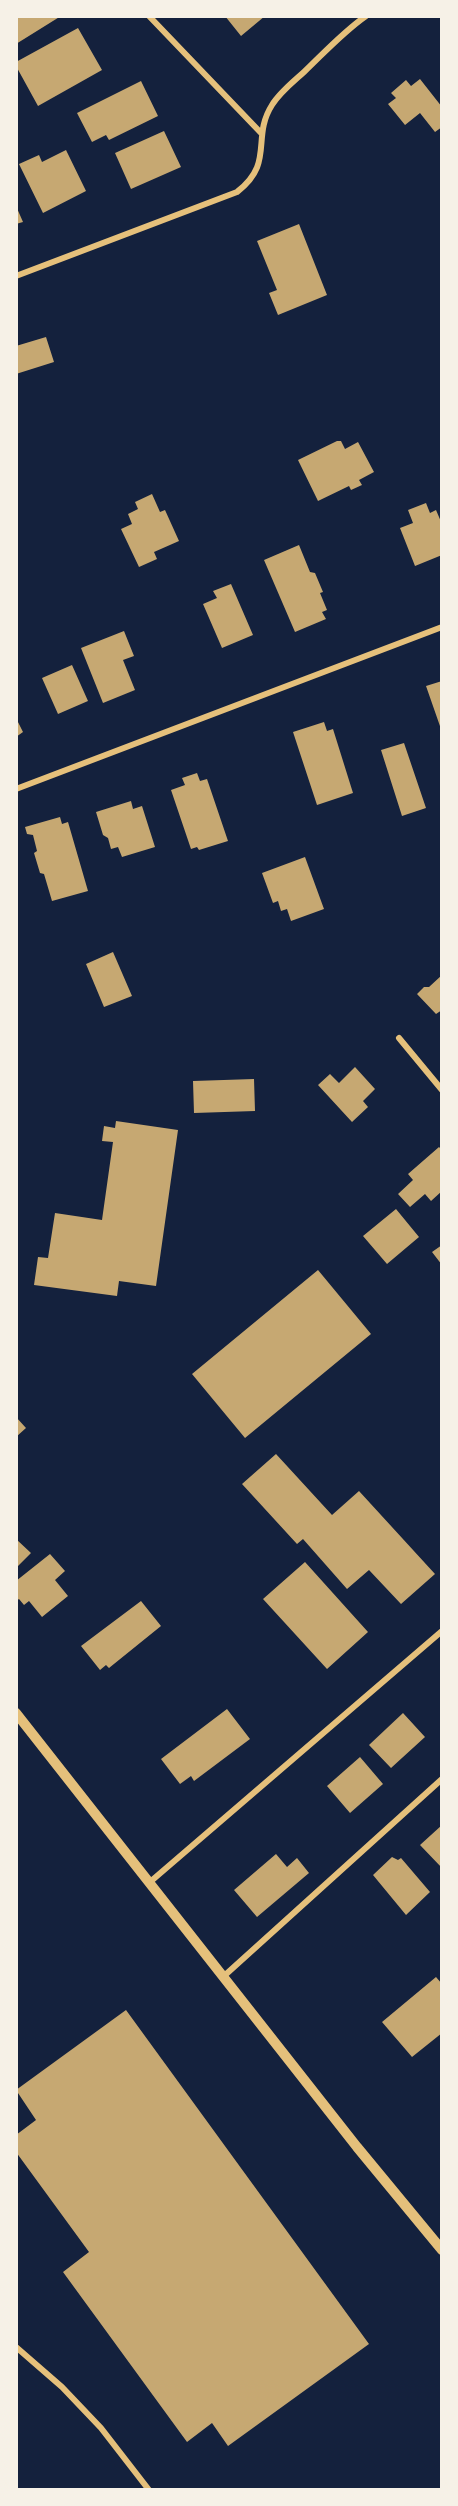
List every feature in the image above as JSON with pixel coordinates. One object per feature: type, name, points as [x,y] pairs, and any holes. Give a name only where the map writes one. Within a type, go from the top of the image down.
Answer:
[{"type":"street","points":[[149,16],[262,134]]},
{"type":"street","points":[[16,276],[237,192],[246,185],[259,167],[265,118],[282,93],[348,30],[366,16]]},
{"type":"street","points":[[16,789],[441,627]]},
{"type":"street","points":[[399,1038],[441,1090]]},
{"type":"street","points":[[150,1882],[441,1632]]},
{"type":"street","points":[[16,1713],[357,2147],[441,2250]]},
{"type":"street","points":[[224,1976],[441,1779]]},
{"type":"street","points":[[16,2338],[19,2348],[101,2428],[149,2490]]},
{"type":"building","points":[[16,16],[61,16],[16,44]]},
{"type":"building","points":[[225,16],[265,16],[241,36]]},
{"type":"building","points":[[78,28],[102,70],[38,106],[16,62]]},
{"type":"building","points":[[420,79],[442,107],[442,127],[435,132],[420,113],[405,125],[388,104],[396,98],[391,93],[406,80],[411,86]]},
{"type":"building","points":[[141,81],[158,116],[109,140],[106,135],[92,142],[77,113]]},
{"type":"building","points":[[164,131],[181,167],[131,189],[115,153]]},
{"type":"building","points":[[66,150],[86,191],[43,213],[19,164],[39,155],[42,162]]},
{"type":"building","points":[[16,206],[23,222],[16,224]]},
{"type":"building","points":[[299,224],[327,295],[278,315],[269,293],[277,290],[257,241]]},
{"type":"building","points":[[46,337],[54,362],[16,374],[16,346]]},
{"type":"building","points":[[341,441],[345,449],[358,442],[374,472],[359,480],[362,485],[351,490],[349,486],[318,501],[298,460]]},
{"type":"building","points":[[152,494],[160,512],[165,510],[179,541],[154,552],[157,559],[139,567],[121,529],[132,524],[128,514],[138,509],[135,502]]},
{"type":"building","points":[[426,503],[430,513],[436,510],[442,524],[442,555],[415,566],[400,528],[413,523],[408,510]]},
{"type":"building","points":[[299,545],[310,572],[315,573],[327,610],[322,612],[326,619],[295,632],[264,560]]},
{"type":"building","points":[[231,584],[253,635],[222,648],[203,604],[217,598],[213,591]]},
{"type":"building","points":[[124,631],[134,656],[123,660],[135,690],[103,703],[81,648]]},
{"type":"building","points":[[72,665],[88,701],[58,714],[42,678]]},
{"type":"building","points":[[442,681],[442,729],[441,729],[426,686]]},
{"type":"building","points":[[16,718],[23,732],[16,737]]},
{"type":"building","points":[[324,722],[327,731],[333,729],[353,793],[317,805],[293,732]]},
{"type":"building","points":[[404,743],[426,808],[402,816],[381,750]]},
{"type":"building","points":[[197,773],[200,781],[207,779],[228,841],[199,850],[197,847],[191,849],[171,790],[185,785],[182,778]]},
{"type":"building","points":[[131,801],[133,809],[142,806],[155,847],[122,857],[118,847],[111,849],[108,838],[103,835],[96,812]]},
{"type":"building","points":[[60,817],[62,824],[68,822],[88,891],[52,901],[44,874],[40,873],[34,853],[37,851],[33,835],[27,834],[25,827]]},
{"type":"building","points":[[305,857],[324,909],[291,921],[287,909],[281,911],[278,901],[273,903],[262,873]]},
{"type":"building","points":[[113,952],[132,996],[104,1007],[86,964]]},
{"type":"building","points":[[442,975],[442,1010],[436,1014],[417,994]]},
{"type":"building","points":[[355,1067],[375,1089],[363,1101],[368,1107],[352,1122],[318,1085],[330,1074],[339,1083]]},
{"type":"building","points":[[254,1079],[255,1111],[194,1113],[193,1081]]},
{"type":"building","points":[[116,1121],[178,1130],[156,1286],[119,1281],[117,1296],[34,1285],[38,1257],[48,1258],[55,1213],[102,1220],[113,1142],[102,1141],[104,1126],[115,1128]]},
{"type":"building","points":[[439,1147],[442,1150],[442,1191],[431,1201],[425,1194],[410,1207],[398,1194],[413,1180],[408,1174]]},
{"type":"building","points":[[396,1209],[419,1237],[387,1264],[363,1236]]},
{"type":"building","points":[[442,1245],[442,1265],[432,1252]]},
{"type":"building","points":[[318,1270],[371,1334],[245,1438],[192,1374]]},
{"type":"building","points":[[16,1417],[26,1428],[16,1437]]},
{"type":"building","points":[[276,1454],[332,1515],[359,1491],[435,1574],[401,1604],[369,1570],[347,1589],[303,1539],[297,1544],[242,1484]]},
{"type":"building","points":[[16,1539],[31,1553],[16,1568]]},
{"type":"building","points":[[50,1554],[65,1571],[55,1580],[68,1596],[42,1617],[29,1601],[24,1605],[19,1599],[16,1601],[16,1581]]},
{"type":"building","points":[[305,1562],[368,1632],[327,1669],[263,1599]]},
{"type":"building","points":[[141,1601],[161,1626],[109,1668],[106,1665],[100,1670],[81,1646]]},
{"type":"building","points":[[227,1709],[250,1739],[194,1781],[191,1776],[180,1784],[161,1759]]},
{"type":"building","points":[[403,1713],[425,1737],[391,1768],[369,1745]]},
{"type":"building","points":[[360,1757],[383,1784],[350,1813],[327,1786]]},
{"type":"building","points":[[442,1825],[442,1868],[420,1845]]},
{"type":"building","points":[[276,1854],[287,1867],[297,1858],[309,1873],[257,1917],[234,1890]]},
{"type":"building","points":[[392,1857],[398,1860],[401,1858],[430,1892],[406,1915],[373,1875]]},
{"type":"building","points":[[436,1977],[442,1984],[442,2033],[412,2057],[382,2022]]},
{"type":"building","points":[[126,2010],[369,2344],[228,2446],[212,2423],[187,2442],[63,2272],[89,2252],[16,2152],[16,2135],[36,2120],[16,2090]]}]
